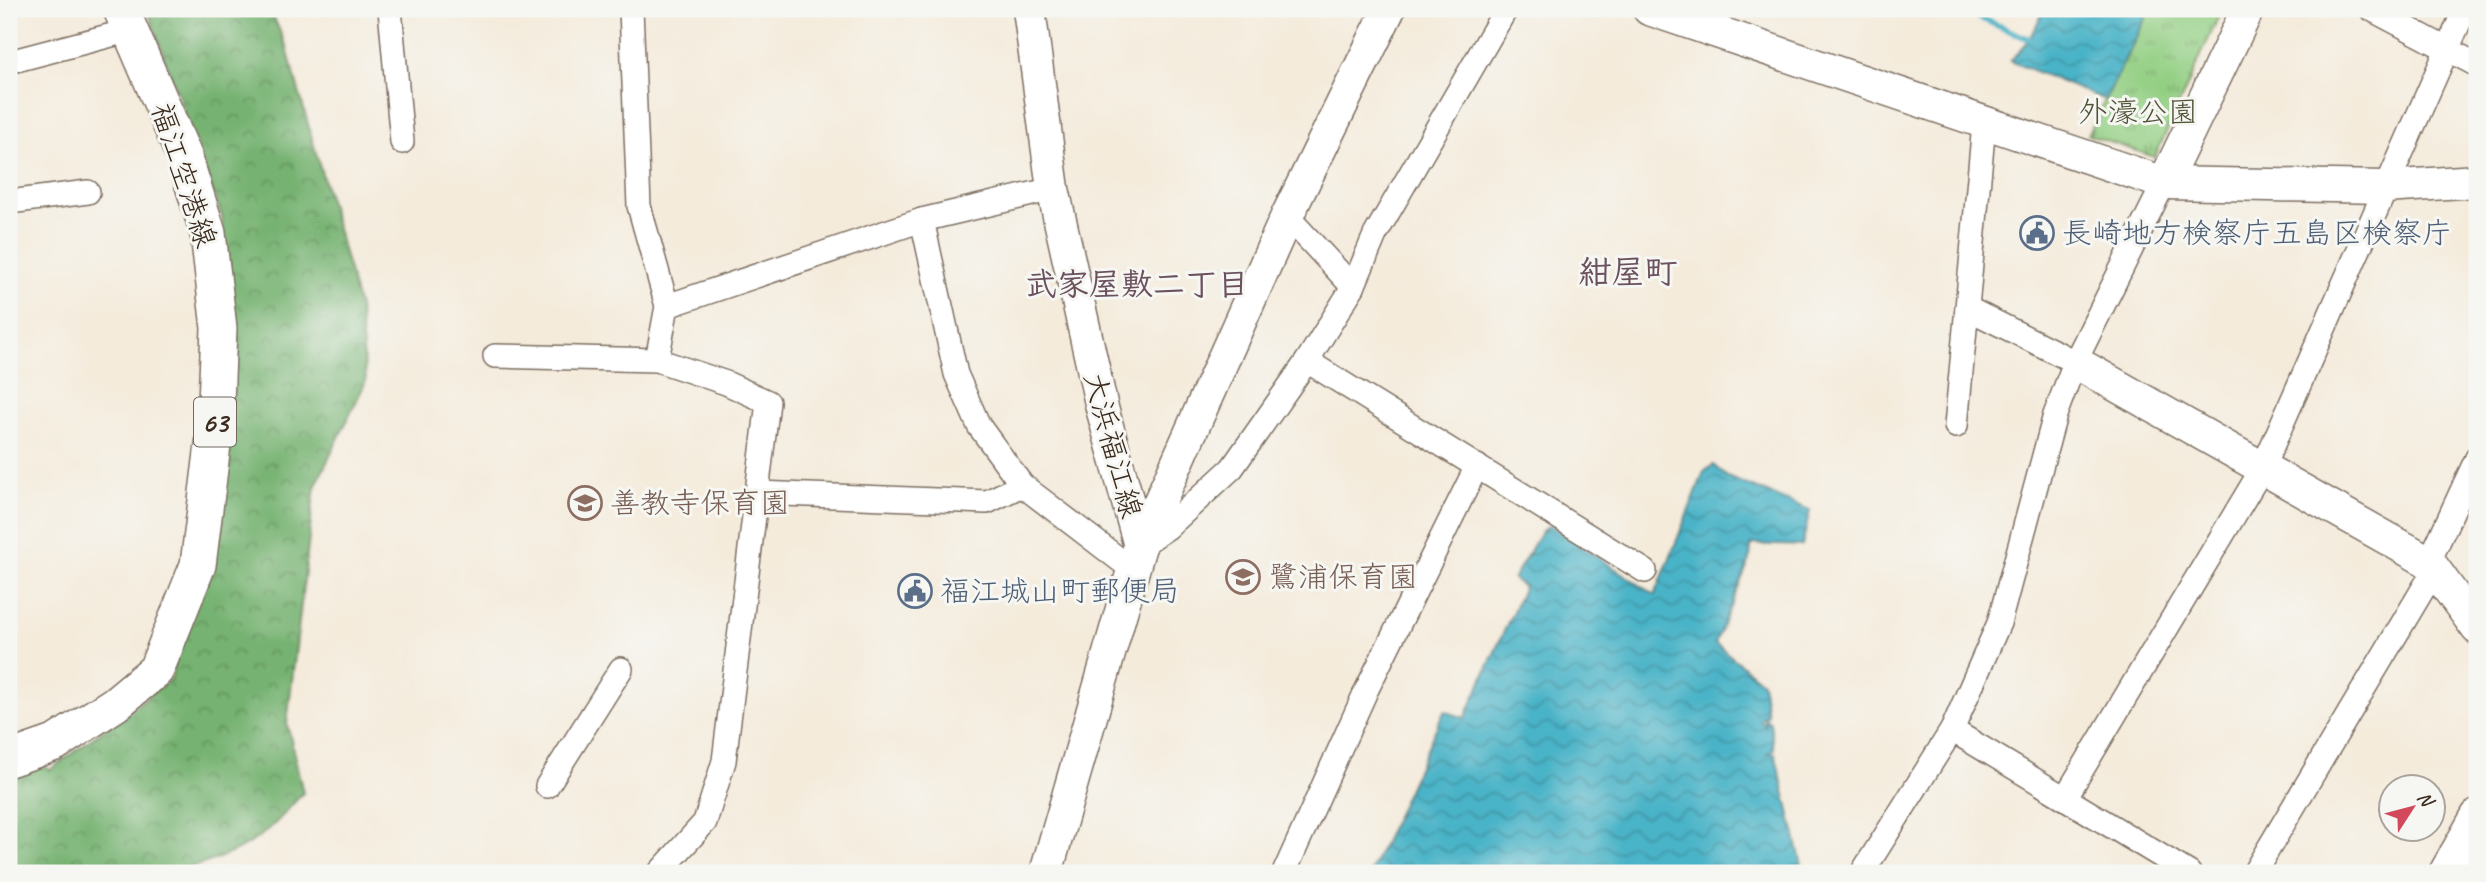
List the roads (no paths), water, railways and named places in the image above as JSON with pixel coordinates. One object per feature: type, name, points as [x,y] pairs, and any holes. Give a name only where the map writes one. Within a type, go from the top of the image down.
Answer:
[{"type":"main road","name":"福江空港線","points":[[9,759],[54,743],[115,704],[156,670],[198,565],[215,429],[219,328],[208,233],[184,156],[126,20]]},
{"type":"street","points":[[390,9],[402,142]]},
{"type":"street","points":[[631,9],[639,206],[667,306],[657,360]]},
{"type":"street","name":"大浜福江線","points":[[1029,9],[1053,190],[1137,558]]},
{"type":"street","points":[[1046,873],[1137,558],[1287,216],[1389,9]]},
{"type":"street","points":[[1137,558],[1233,468],[1307,361],[1353,287],[1376,235],[1506,9]]},
{"type":"street","points":[[1649,9],[2164,183],[2385,187],[2477,181]]},
{"type":"street","points":[[1862,873],[1952,730],[1999,623],[2055,415],[2075,362],[2248,9]]},
{"type":"street","points":[[2371,9],[2477,65]]},
{"type":"street","points":[[2065,798],[2262,469],[2465,9]]},
{"type":"street","points":[[9,62],[126,20]]},
{"type":"street","points":[[1956,425],[1984,124]]},
{"type":"street","points":[[667,306],[922,220],[1053,190]]},
{"type":"street","points":[[9,202],[88,191]]},
{"type":"street","points":[[1287,216],[1353,287]]},
{"type":"street","points":[[922,220],[956,374],[979,426],[1022,485],[1137,558]]},
{"type":"street","points":[[1967,308],[2075,362],[2432,565],[2477,628]]},
{"type":"street","points":[[495,356],[657,360],[726,383],[768,402],[724,761],[705,822],[659,873]]},
{"type":"street","points":[[1307,361],[1645,571]]},
{"type":"street","points":[[2254,873],[2432,565],[2477,458]]},
{"type":"street","points":[[1284,873],[1366,691],[1477,466]]},
{"type":"street","points":[[758,493],[987,502],[1022,485]]},
{"type":"street","points":[[547,786],[621,669]]},
{"type":"street","points":[[1952,730],[2189,873]]},
{"type":"street","points":[[2445,873],[2477,816]]},
{"type":"water","points":[[2045,9],[2150,9],[2105,100],[2010,61],[2029,39]]},
{"type":"water","points":[[1713,465],[1727,477],[1810,510],[1802,546],[1751,544],[1750,559],[1715,643],[1762,682],[1767,715],[1760,719],[1765,726],[1764,717],[1770,723],[1774,749],[1768,754],[1775,753],[1804,873],[1370,873],[1444,711],[1465,718],[1524,587],[1513,579],[1542,531],[1550,525],[1655,595],[1704,472]]},
{"type":"waterway","points":[[1959,9],[2029,39]]},
{"type":"place","name":"長崎地方検察庁五島区検察庁","points":[[2037,233]]},
{"type":"place","name":"善教寺保育園","points":[[585,503]]},
{"type":"place","name":"鷺浦保育園","points":[[1243,577]]},
{"type":"place","name":"福江城山町郵便局","points":[[915,591]]},
{"type":"district","name":"紺屋町","points":[[1628,272]]},
{"type":"district","name":"武家屋敷二丁目","points":[[1137,284]]},
{"type":"park label","name":"外濠公園","points":[[2138,112]]}]
